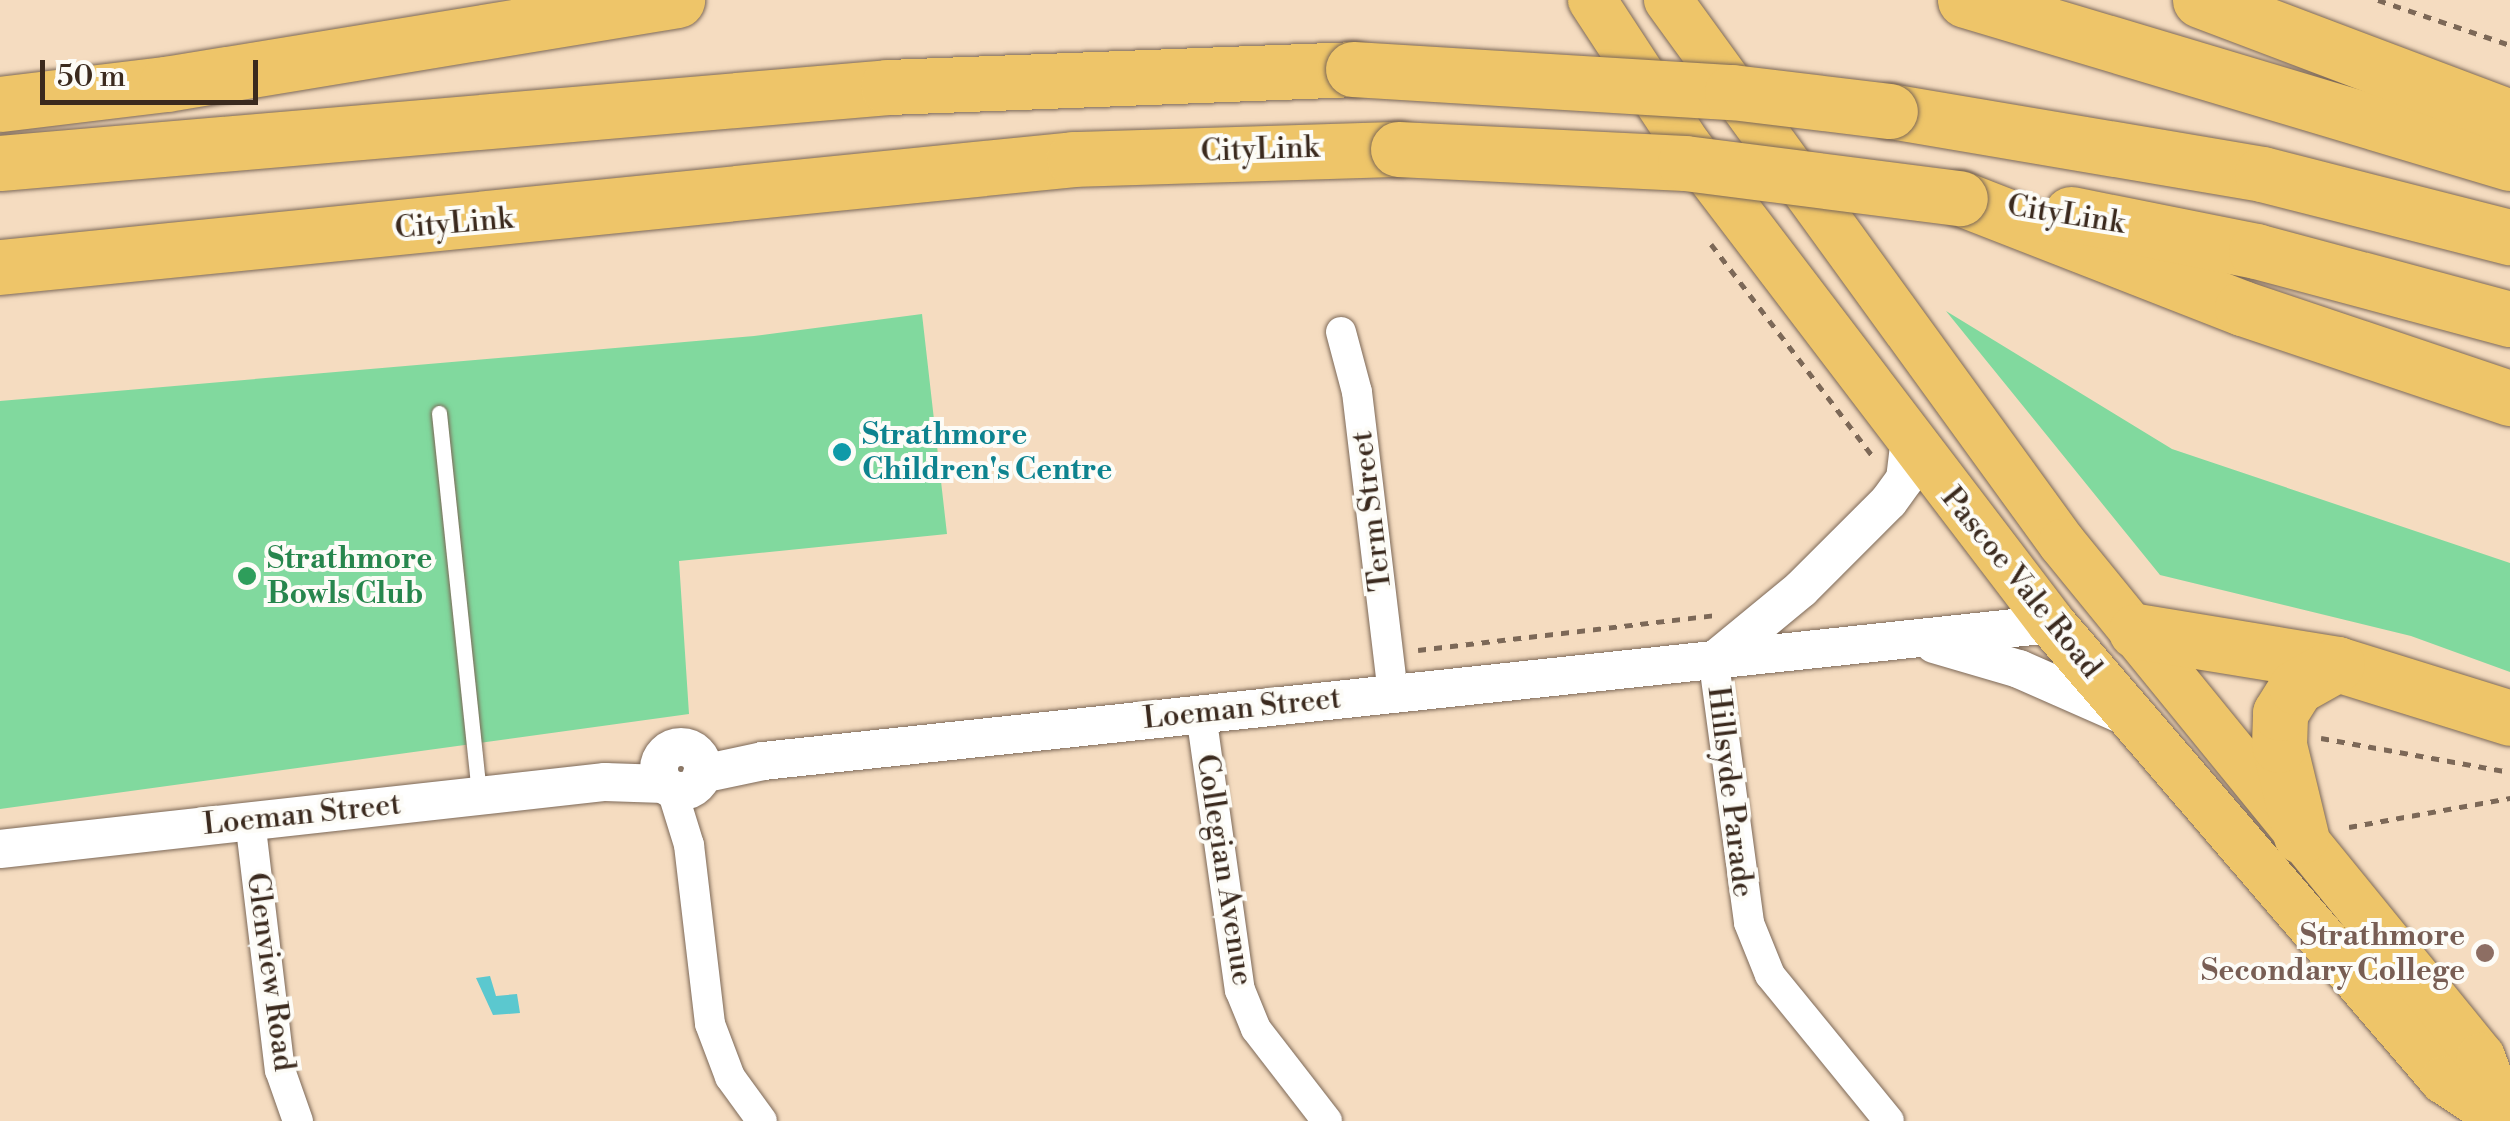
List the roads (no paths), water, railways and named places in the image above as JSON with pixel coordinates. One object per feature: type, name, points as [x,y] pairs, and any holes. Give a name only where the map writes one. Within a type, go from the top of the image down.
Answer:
[{"type":"highway","points":[[0,104],[166,84],[677,0]]},
{"type":"highway","points":[[1965,0],[2510,164]]},
{"type":"highway","points":[[2200,0],[2510,116]]},
{"type":"highway","points":[[0,163],[888,86],[1352,69],[1732,92],[1890,111],[2262,174],[2510,237]]},
{"type":"highway","name":"CityLink","points":[[0,266],[1074,159],[1398,149],[1684,163],[1960,198],[2256,251],[2510,319]]},
{"type":"highway","points":[[1960,198],[2242,308],[2510,398]]},
{"type":"highway","points":[[2136,631],[2337,664],[2510,718]]},
{"type":"highway","points":[[2325,832],[2279,728],[2280,713],[2296,687],[2337,664]]},
{"type":"main road","name":"Pascoe Vale Road","points":[[1668,0],[1925,361],[2136,631],[2325,832],[2481,1057],[2505,1120]]},
{"type":"main road","name":"Pascoe Vale Road","points":[[1600,4],[1687,144],[1899,458],[2052,624],[2444,1080],[2505,1120]]},
{"type":"main road","points":[[2052,624],[2136,631]]},
{"type":"street","name":"Term Street","points":[[1340,332],[1358,392],[1393,694]]},
{"type":"street","points":[[1717,656],[1802,589],[1889,501],[1904,479],[1899,458]]},
{"type":"street","name":"Loeman Street","points":[[0,849],[681,776],[763,761],[1717,656],[2052,624]]},
{"type":"street","points":[[1919,639],[2018,669],[2133,719]]},
{"type":"street","name":"Hillsyde Parade","points":[[1717,656],[1740,894],[1754,938],[1770,975],[1889,1121]]},
{"type":"street","name":"Collegian Avenue","points":[[1200,714],[1240,990],[1256,1029],[1327,1121]]},
{"type":"street","points":[[681,776],[710,1024],[730,1076],[762,1121]]},
{"type":"street","name":"Glenview Road","points":[[250,820],[280,1070],[298,1121]]},
{"type":"lane","points":[[438,413],[479,795]]},
{"type":"water","points":[[490,976],[496,996],[517,994],[520,1013],[493,1015],[476,978]]},
{"type":"place","name":"Strathmore Children's Centre","points":[[842,452]]},
{"type":"place","name":"Strathmore Bowls Club","points":[[247,576]]},
{"type":"place","name":"Strathmore Secondary College","points":[[2485,953]]}]
